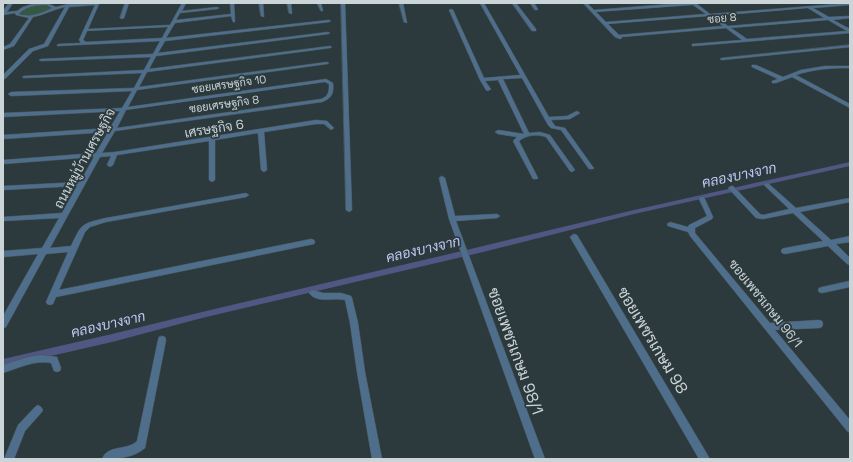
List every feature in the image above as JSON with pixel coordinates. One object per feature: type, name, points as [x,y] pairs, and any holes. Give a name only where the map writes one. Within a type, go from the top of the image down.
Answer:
[{"type":"street","points":[[3,13],[11,3]]},
{"type":"street","points":[[3,13],[18,12],[24,7],[40,3],[51,4],[55,8]]},
{"type":"street","points":[[84,43],[81,40],[98,3]]},
{"type":"street","points":[[18,12],[17,14],[20,16],[32,16],[46,13],[55,8],[68,5],[102,3]]},
{"type":"street","points":[[122,18],[127,3]]},
{"type":"street","name":"ถนนหมู่บ้านเศรษฐกิจ","points":[[3,324],[184,3]]},
{"type":"street","points":[[232,3],[234,21]]},
{"type":"street","points":[[261,3],[263,16]]},
{"type":"street","points":[[289,3],[291,13]]},
{"type":"street","points":[[319,3],[322,10]]},
{"type":"street","points":[[343,3],[349,210]]},
{"type":"street","points":[[401,3],[406,22]]},
{"type":"street","points":[[482,3],[552,127],[563,129],[591,168]]},
{"type":"street","points":[[514,3],[534,30]]},
{"type":"street","points":[[532,3],[536,9]]},
{"type":"street","points":[[585,3],[604,23],[850,4]]},
{"type":"street","points":[[693,3],[745,40]]},
{"type":"street","points":[[592,11],[699,3]]},
{"type":"street","points":[[801,3],[850,32]]},
{"type":"street","points":[[3,78],[30,50],[46,45],[68,5]]},
{"type":"street","points":[[179,12],[217,8]]},
{"type":"street","points":[[451,10],[482,80],[488,89]]},
{"type":"street","points":[[86,30],[172,24],[233,15]]},
{"type":"street","points":[[3,49],[12,45],[32,16]]},
{"type":"street","name":"ซอย 8","points":[[604,23],[619,38],[850,17]]},
{"type":"street","points":[[59,45],[164,40],[329,21]]},
{"type":"street","points":[[694,45],[850,32]]},
{"type":"street","points":[[41,60],[156,54],[328,33]]},
{"type":"street","points":[[722,58],[850,46]]},
{"type":"street","points":[[24,77],[147,71],[330,47]]},
{"type":"street","points":[[11,94],[136,89],[327,63]]},
{"type":"street","points":[[754,66],[783,78]]},
{"type":"street","points":[[774,82],[803,71],[825,67],[850,67]]},
{"type":"street","points":[[792,75],[850,106]]},
{"type":"street","points":[[482,80],[524,76]]},
{"type":"street","points":[[500,78],[524,135]]},
{"type":"street","name":"ซอยเศรษฐกิจ 10","points":[[124,108],[323,81],[330,82],[331,89]]},
{"type":"street","name":"ซอยเศรษฐกิจ 8","points":[[112,130],[322,100],[330,96],[331,89]]},
{"type":"street","points":[[3,115],[124,108]]},
{"type":"street","points":[[548,119],[568,118],[577,113]]},
{"type":"street","name":"เศรษฐกิจ 6","points":[[3,162],[115,154],[322,122],[327,123],[330,128]]},
{"type":"street","points":[[3,137],[112,130]]},
{"type":"street","points":[[261,131],[264,170]]},
{"type":"street","points":[[498,132],[524,135],[542,134],[548,136],[572,170]]},
{"type":"street","points":[[524,135],[516,141],[535,178]]},
{"type":"street","points":[[212,139],[212,180]]},
{"type":"street","points":[[124,159],[127,152]]},
{"type":"street","points":[[110,165],[115,154]]},
{"type":"street","name":"ซอยเพชรเกษม 98/1","points":[[442,178],[452,219],[540,459]]},
{"type":"street","points":[[3,188],[82,184]]},
{"type":"street","points":[[767,185],[850,262]]},
{"type":"street","points":[[731,188],[760,217],[850,200]]},
{"type":"street","points":[[50,302],[82,230],[88,225],[106,220],[246,195]]},
{"type":"street","points":[[670,224],[690,230],[693,225],[710,217],[702,199]]},
{"type":"street","points":[[3,219],[65,215]]},
{"type":"street","points":[[452,219],[497,216]]},
{"type":"street","name":"ซอยเพชรเกษม 96/1","points":[[690,230],[850,428]]},
{"type":"street","name":"ซอยเพชรเกษม 98","points":[[574,237],[705,459]]},
{"type":"street","points":[[785,251],[850,239]]},
{"type":"street","points":[[54,294],[311,242]]},
{"type":"street","points":[[3,254],[73,249]]},
{"type":"street","points":[[822,290],[850,284]]},
{"type":"street","points":[[313,293],[324,298],[343,296],[348,298],[354,323],[361,372],[377,459]]},
{"type":"street","points":[[769,327],[819,324]]},
{"type":"street","points":[[107,459],[114,453],[136,449],[141,444],[162,340]]},
{"type":"street","points":[[3,369],[44,357],[54,360],[57,368]]},
{"type":"street","points":[[9,459],[22,428],[38,410]]},
{"type":"green space","points":[[49,4],[53,7],[40,13],[24,15],[20,13],[29,6]]},
{"type":"waterway","name":"คลองบางจาก","points":[[3,363],[634,212],[850,164]]}]
